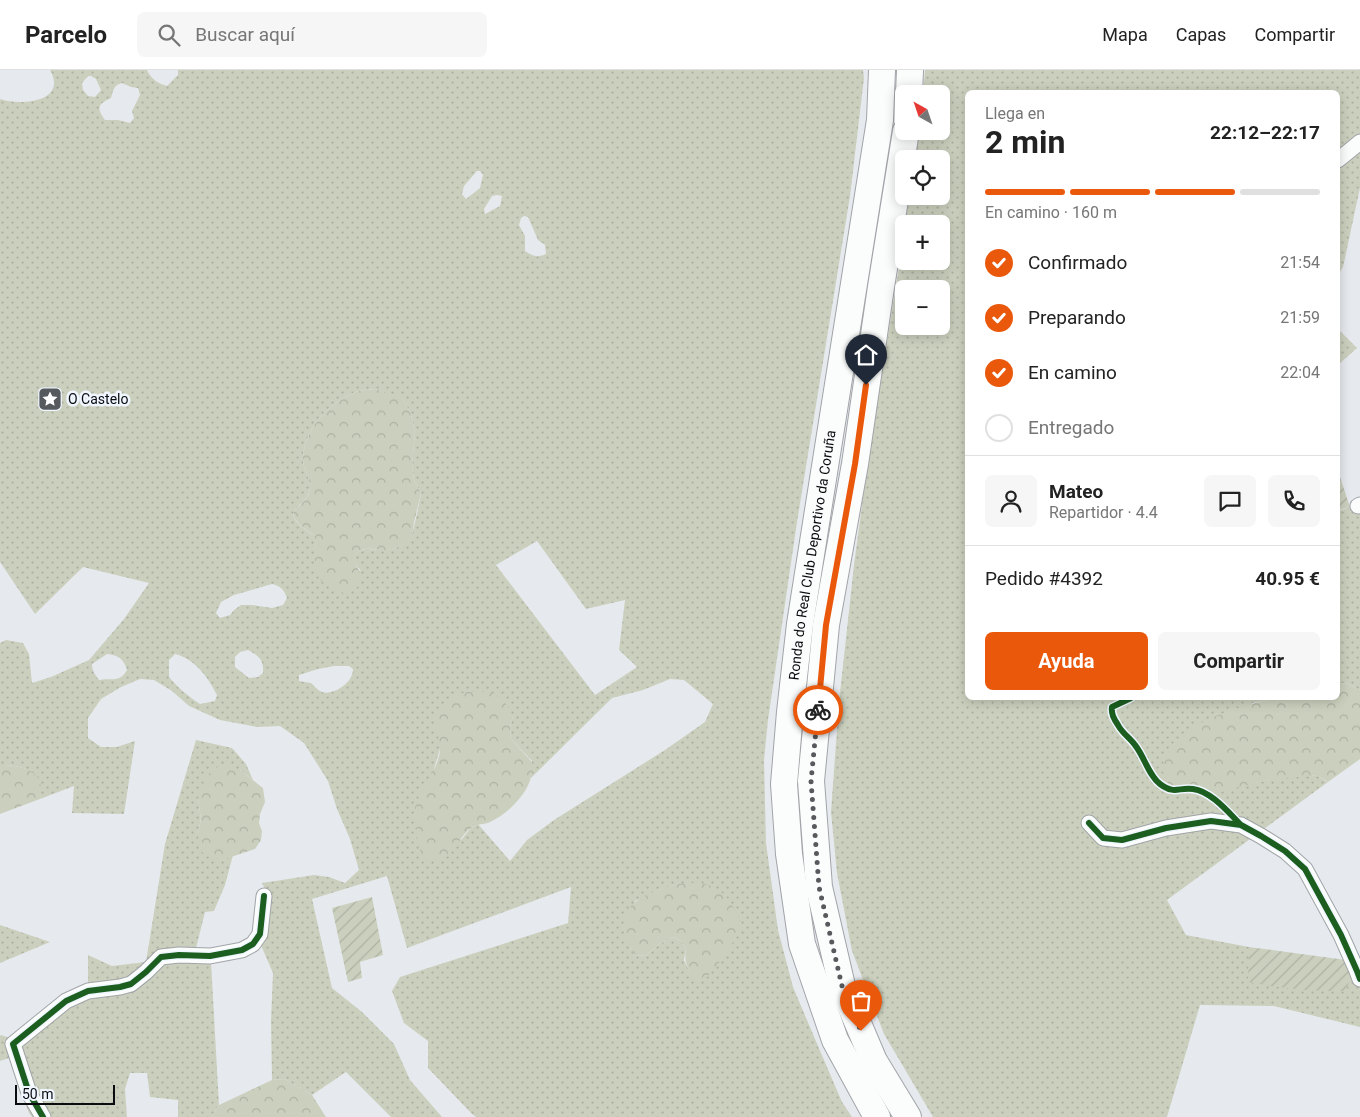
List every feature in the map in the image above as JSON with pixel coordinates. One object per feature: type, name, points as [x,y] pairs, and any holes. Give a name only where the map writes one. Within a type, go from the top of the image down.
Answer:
[{"type":"highway","name":"Ronda do Real Club Deportivo da Coruña","points":[[877,1117],[834,1040],[802,944],[789,854],[784,784],[800,624],[880,120],[882,70]]},
{"type":"highway","points":[[909,85],[910,70]]},
{"type":"highway","name":"Ronda do Real Club Deportivo da Coruña","points":[[905,140],[855,464],[826,625],[811,781],[819,887],[842,986],[874,1061],[908,1117]]},
{"type":"street","points":[[1340,158],[1360,142]]},
{"type":"street","points":[[1089,823],[1103,838],[1122,840],[1166,828],[1211,821],[1241,826],[1261,836],[1284,851],[1305,869],[1359,974]]},
{"type":"street","points":[[42,1117],[6,1043],[66,1001],[88,991],[131,984],[161,957],[179,955],[210,956],[242,950],[253,944],[260,934],[264,896]]},
{"type":"green space","points":[[50,70],[147,70],[156,81],[167,86],[178,75],[178,70],[863,70],[864,78],[850,196],[797,522],[768,720],[764,760],[766,843],[778,930],[793,987],[842,1102],[852,1117],[476,1117],[472,1114],[428,1068],[428,1041],[404,1023],[392,991],[400,977],[568,923],[571,887],[407,948],[387,876],[312,899],[332,988],[362,1012],[394,1044],[410,1080],[442,1117],[391,1117],[346,1072],[312,1095],[284,1079],[272,1080],[271,1021],[273,973],[260,943],[268,895],[262,883],[314,875],[329,877],[345,883],[359,870],[350,839],[337,809],[328,781],[304,743],[280,726],[257,727],[220,720],[189,706],[172,691],[154,680],[140,679],[121,687],[101,699],[88,718],[88,738],[101,747],[117,747],[135,741],[124,814],[72,813],[74,786],[40,799],[40,790],[35,776],[24,768],[0,765],[0,643],[6,640],[23,643],[29,654],[32,683],[51,677],[89,660],[124,619],[149,583],[83,567],[35,614],[0,562],[0,99],[19,102],[40,99],[48,95],[53,89],[54,81]],"holes":[[[88,76],[96,79],[101,90],[95,97],[88,96],[83,90],[82,83]],[[122,83],[138,88],[140,95],[132,111],[134,118],[130,123],[118,120],[105,120],[100,112],[101,104],[111,98],[116,87]],[[477,171],[480,171],[483,175],[480,188],[466,199],[462,194],[464,186]],[[492,196],[502,196],[500,206],[485,214],[484,209]],[[524,216],[528,217],[538,240],[545,245],[546,254],[535,256],[525,251],[525,236],[519,225],[521,218]],[[375,389],[402,398],[411,414],[415,433],[412,466],[414,480],[421,493],[415,525],[410,539],[392,549],[366,549],[359,551],[354,561],[361,571],[315,551],[315,536],[302,527],[293,514],[309,494],[310,483],[303,457],[308,437],[313,427],[335,404],[358,391]],[[537,541],[586,609],[625,600],[619,650],[637,667],[595,695],[496,565]],[[272,584],[282,589],[287,598],[283,605],[272,608],[241,605],[230,615],[220,618],[216,613],[221,602],[234,595]],[[248,650],[260,659],[263,665],[263,673],[258,677],[249,678],[235,667],[235,657],[240,652]],[[107,654],[120,658],[127,670],[118,679],[99,680],[92,664]],[[175,654],[195,664],[217,695],[215,701],[200,704],[183,692],[169,677],[169,660]],[[334,666],[349,666],[353,669],[351,677],[346,684],[333,692],[324,692],[311,683],[299,681],[299,675],[318,669]],[[670,679],[684,680],[713,704],[705,722],[665,750],[554,820],[527,840],[510,861],[478,824],[471,828],[461,840],[434,769],[440,749],[513,716],[510,727],[511,739],[532,761],[531,778],[612,698],[643,690]],[[682,883],[690,973],[684,960],[686,948],[681,941],[673,937],[659,944],[647,955],[637,956],[630,948],[635,901],[659,890]]]},
{"type":"green space","points":[[925,70],[1360,70],[1360,188],[1343,267],[1340,272],[1340,90],[965,90],[965,700],[1269,700],[1252,703],[1250,784],[1288,776],[1318,776],[1328,782],[1167,900],[1186,935],[1249,947],[1249,982],[1352,973],[1360,968],[1360,1027],[1274,1006],[1200,1005],[1167,1117],[933,1117],[884,1034],[852,951],[837,873],[831,812],[839,702],[854,565],[869,452],[895,292],[895,335],[950,335],[950,280],[897,280],[899,270],[950,270],[950,215],[906,215],[908,205],[950,205],[950,150],[915,150],[917,140],[950,140],[950,85],[924,85]]},
{"type":"green space","points":[[1340,331],[1357,348],[1340,363]]},
{"type":"green space","points":[[375,389],[402,397],[411,414],[415,433],[412,466],[414,480],[421,493],[411,538],[403,545],[393,549],[363,549],[357,553],[355,562],[361,577],[360,583],[347,594],[334,589],[320,579],[315,566],[315,536],[295,519],[293,514],[309,494],[310,483],[303,457],[308,437],[313,427],[327,411],[344,398],[358,391]]},
{"type":"green space","points":[[1340,477],[1350,507],[1340,510]]},
{"type":"green space","points":[[1360,500],[1360,690],[1345,683],[1340,684],[1340,510],[1354,506]]},
{"type":"green space","points":[[1345,683],[1360,690],[1360,759],[1328,782],[1315,776],[1283,778],[1255,783],[1211,795],[1194,796],[1176,789],[1164,775],[1163,768],[1166,753],[1176,740],[1209,719],[1266,700],[1340,700],[1340,684]]},
{"type":"green space","points":[[465,692],[494,694],[504,701],[513,716],[510,727],[511,739],[532,762],[532,775],[525,791],[503,815],[490,822],[471,828],[454,850],[445,857],[426,860],[420,849],[414,816],[419,797],[436,766],[440,750],[436,717],[440,708]]},
{"type":"green space","points":[[196,740],[232,748],[246,764],[253,780],[240,770],[198,799],[201,819],[198,834],[222,860],[233,855],[225,885],[214,911],[205,912],[193,960],[211,962],[219,1105],[211,1117],[178,1117],[178,1100],[150,1097],[147,1073],[130,1073],[125,1089],[127,1117],[32,1117],[9,1058],[0,1061],[0,1036],[12,1039],[88,984],[88,955],[112,966],[146,962],[165,844]]},
{"type":"green space","points":[[0,765],[17,766],[33,773],[40,782],[40,799],[0,814]]},
{"type":"green space","points":[[229,765],[240,770],[263,788],[265,802],[260,814],[259,823],[262,831],[261,840],[255,849],[222,860],[205,855],[199,848],[198,834],[201,819],[198,799],[206,776],[219,766]]},
{"type":"green space","points":[[682,883],[702,883],[724,894],[732,904],[741,923],[736,937],[722,959],[707,977],[695,981],[687,965],[685,957],[686,948],[681,941],[673,937],[659,944],[647,955],[637,956],[628,944],[624,929],[624,919],[634,903],[653,892]]},
{"type":"green space","points":[[372,897],[383,955],[360,962],[362,978],[348,982],[332,908]]},
{"type":"green space","points":[[0,925],[50,942],[0,963]]},
{"type":"green space","points":[[1249,947],[1346,960],[1352,973],[1346,991],[1297,989],[1248,982]]},
{"type":"green space","points":[[284,1079],[312,1095],[326,1117],[211,1117],[219,1105],[272,1080]]},
{"type":"cycle path","points":[[1127,700],[1112,707],[1112,714],[1120,728],[1133,742],[1156,780],[1169,789],[1193,789],[1206,794],[1219,803],[1241,825]]},
{"type":"cycle path","points":[[1089,823],[1103,838],[1122,840],[1166,828],[1211,821],[1241,825],[1261,836],[1285,851],[1305,869],[1341,935],[1360,979]]},
{"type":"cycle path","points":[[43,1117],[29,1093],[13,1044],[66,1001],[88,991],[131,984],[161,957],[179,955],[210,956],[242,950],[253,944],[260,934],[264,896]]},
{"type":"way so far","points":[[818,710],[811,781],[819,887],[842,986],[861,1031]]},
{"type":"place","name":"O Castelo","points":[[50,399]]},
{"type":"route","points":[[818,710],[826,625],[855,464],[866,385]]}]
